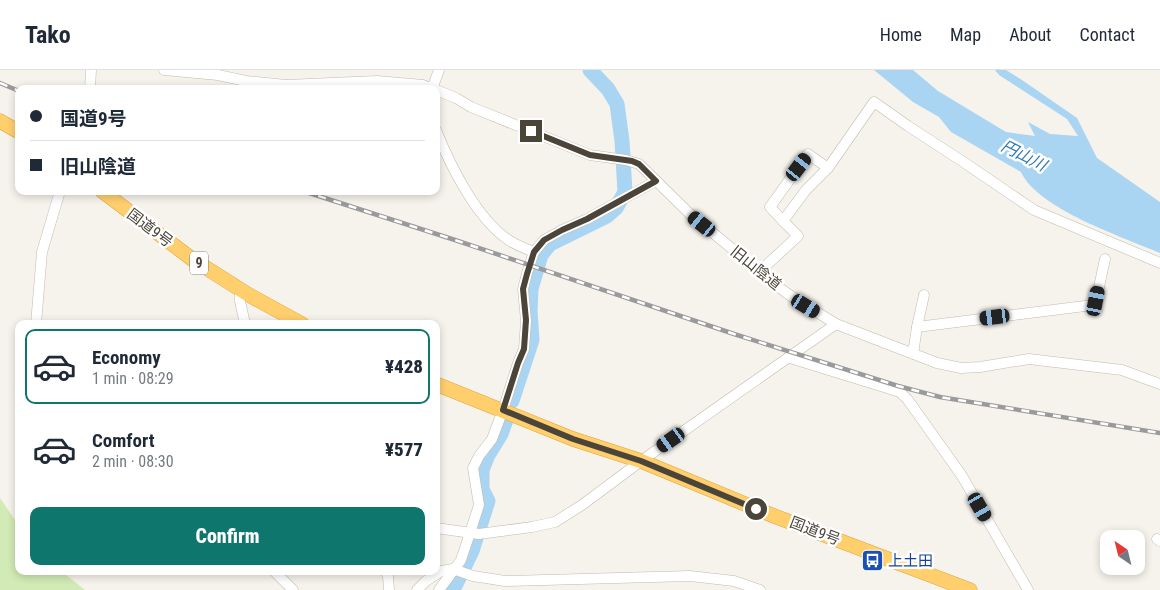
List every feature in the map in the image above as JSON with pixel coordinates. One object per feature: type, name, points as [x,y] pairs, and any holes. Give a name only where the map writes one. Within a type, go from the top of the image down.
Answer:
[{"type":"highway","points":[[0,121],[15,130]]},
{"type":"highway","name":"国道9号","points":[[107,195],[192,259],[295,320]]},
{"type":"highway","name":"国道9号","points":[[440,386],[573,439],[641,461],[774,516],[962,588]]},
{"type":"street","points":[[90,85],[91,70]]},
{"type":"street","name":"旧山陰道","points":[[164,70],[218,75],[246,81],[286,85],[377,81],[423,85]]},
{"type":"street","points":[[433,85],[439,70]]},
{"type":"street","name":"旧山陰道","points":[[440,92],[456,98],[471,107],[590,155],[622,159],[639,164],[689,213],[760,272],[791,296],[836,324],[937,363],[961,368],[980,367],[1029,359],[1122,370],[1160,384]]},
{"type":"street","points":[[783,221],[806,190],[828,168],[874,102],[1034,210],[1160,263]]},
{"type":"street","points":[[440,139],[460,182],[487,222],[509,240],[534,252]]},
{"type":"street","points":[[760,272],[798,236],[770,206],[808,154],[828,168]]},
{"type":"street","points":[[439,590],[461,560],[479,505],[473,468],[479,456],[492,439],[524,349],[526,320],[523,289],[534,252],[544,240],[656,181]]},
{"type":"street","points":[[36,320],[42,252],[59,195]]},
{"type":"street","points":[[917,327],[1093,305],[1096,301],[1105,259]]},
{"type":"street","points":[[240,289],[240,301],[245,320]]},
{"type":"street","points":[[913,354],[924,295]]},
{"type":"street","points":[[440,529],[479,534],[555,522],[836,324]]},
{"type":"street","points":[[790,358],[900,392],[908,400],[962,476],[1028,590]]},
{"type":"street","points":[[440,572],[453,569],[473,576],[505,581],[690,576],[734,581],[760,590]]},
{"type":"street","points":[[278,575],[293,590]]},
{"type":"street","points":[[387,575],[390,590]]},
{"type":"street","points":[[417,590],[435,575]]},
{"type":"green space","points":[[0,498],[15,520],[15,575],[66,575],[85,590],[0,590]]},
{"type":"water","name":"円山川","points":[[874,70],[913,70],[938,91],[1006,132],[1035,136],[1028,122],[1050,134],[1078,136],[1067,119],[999,75],[995,70],[1006,70],[1022,80],[1077,118],[1097,158],[1160,202],[1160,253],[1104,230],[1063,210],[1030,185],[1021,172],[951,132],[939,117],[913,102]]},
{"type":"waterway","points":[[512,401],[532,340],[531,289],[541,255],[550,244],[607,216],[616,208],[625,192],[622,141],[617,104],[608,89],[590,70]]},
{"type":"waterway","points":[[453,590],[472,551],[488,501],[482,489],[482,470],[488,455],[501,434],[506,420]]},
{"type":"railway","points":[[0,83],[15,89]]},
{"type":"railway","points":[[315,195],[734,334],[898,386],[940,397],[1160,433]]},
{"type":"place","name":"上土田","points":[[872,561]]},
{"type":"route","points":[[531,131],[590,155],[632,161],[639,164],[656,181],[544,240],[534,252],[523,289],[526,320],[524,349],[503,410],[573,439],[641,461],[756,509]]}]
